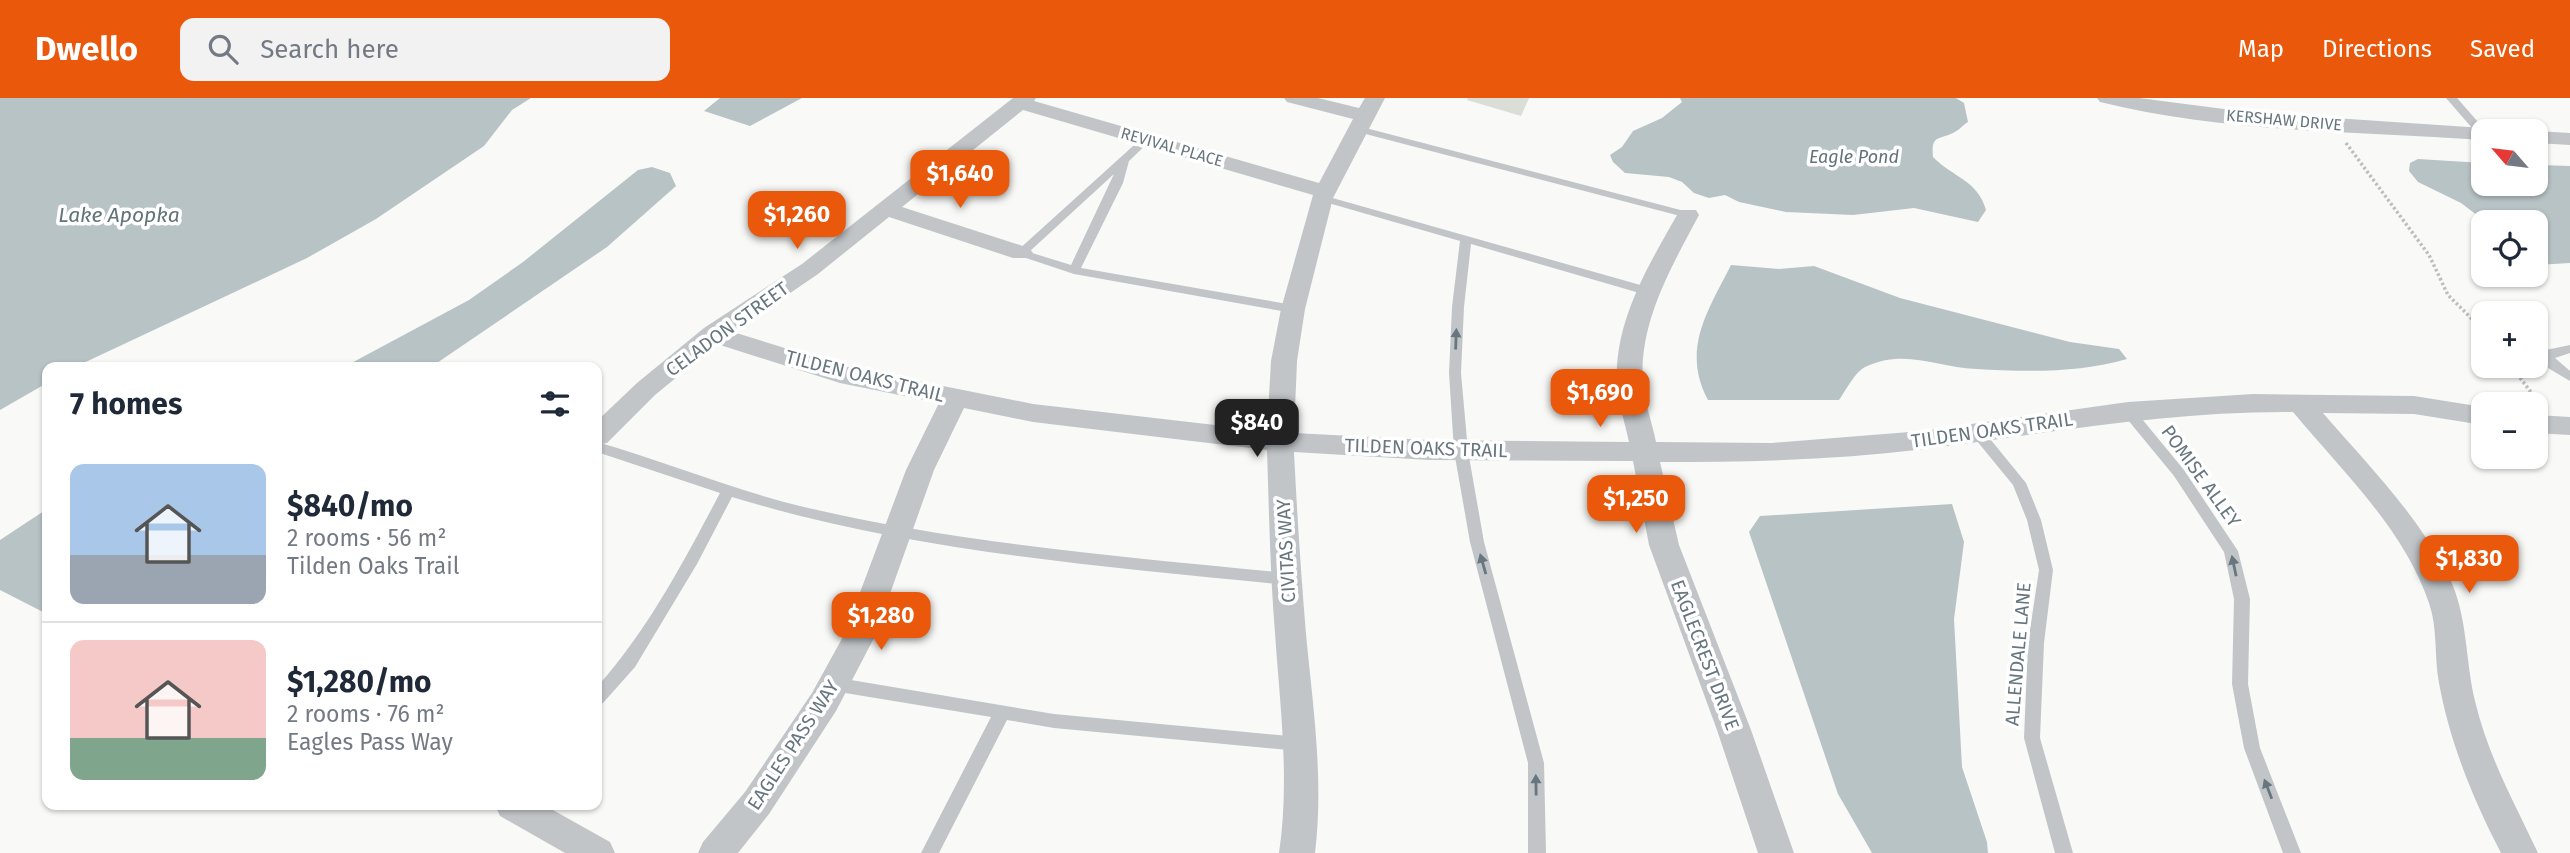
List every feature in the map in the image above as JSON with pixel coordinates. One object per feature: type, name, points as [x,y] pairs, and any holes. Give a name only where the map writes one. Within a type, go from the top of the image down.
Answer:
[{"type":"street","points":[[1294,98],[1366,115]]},
{"type":"street","name":"KERSHAW DRIVE","points":[[2107,98],[2192,112],[2471,133]]},
{"type":"street","points":[[2280,98],[2296,121]]},
{"type":"street","name":"REVIVAL PLACE","points":[[1023,100],[1323,194]]},
{"type":"street","name":"CELADON STREET","points":[[602,431],[646,389],[713,334],[810,269],[1023,100]]},
{"type":"street","name":"CIVITAS WAY","points":[[1297,853],[1302,816],[1300,744],[1286,579],[1280,442],[1284,361],[1293,309],[1323,194],[1366,115]]},
{"type":"street","points":[[2548,138],[2570,139]]},
{"type":"street","points":[[886,209],[1021,253]]},
{"type":"street","name":"EAGLECREST DRIVE","points":[[1688,215],[1647,291],[1634,340],[1630,383],[1664,545],[1734,730],[1776,853]]},
{"type":"street","name":"TILDEN OAKS TRAIL","points":[[713,334],[840,374],[1033,413],[1280,442],[1461,451],[1772,453],[1977,432],[2128,411],[2253,403],[2414,405],[2471,414]]},
{"type":"street","name":"EAGLES PASS WAY","points":[[716,853],[757,803],[833,684],[859,636],[920,470],[955,398]]},
{"type":"street","points":[[2300,403],[2411,537],[2428,563],[2446,607],[2454,678],[2469,738],[2503,823],[2520,853]]},
{"type":"street","points":[[2548,425],[2570,426]]},
{"type":"street","points":[[521,810],[597,853]]},
{"type":"lane","points":[[2451,98],[2471,120]]},
{"type":"lane","points":[[1366,115],[1688,215]]},
{"type":"lane","points":[[1021,253],[1147,139]]},
{"type":"lane","points":[[1074,270],[1089,234],[1117,183],[1124,160]]},
{"type":"lane","points":[[1323,194],[1647,291]]},
{"type":"lane","points":[[1466,239],[1458,307],[1455,373],[1461,451],[1477,542],[1536,763],[1536,853]]},
{"type":"lane","points":[[1021,253],[1074,270],[1293,309]]},
{"type":"lane","points":[[2570,349],[2551,353],[2549,358],[2553,365],[2570,377]]},
{"type":"lane","name":"POMISE ALLEY","points":[[2128,411],[2179,473],[2231,551],[2242,599],[2240,684],[2252,748],[2292,853]]},
{"type":"lane","name":"ALLENDALE LANE","points":[[1977,432],[2019,483],[2034,520],[2046,570],[2036,643],[2032,738],[2064,853]]},
{"type":"lane","points":[[602,449],[728,492],[897,531],[1096,560],[1286,579]]},
{"type":"lane","points":[[602,692],[629,662],[692,560],[728,492]]},
{"type":"lane","points":[[833,684],[1054,721],[1300,744]]},
{"type":"lane","points":[[930,853],[1002,713]]},
{"type":"path","points":[[2332,124],[2429,255],[2448,295],[2471,318]]},
{"type":"shaded area","points":[[1529,98],[1521,116],[1467,100]]},
{"type":"water","name":"Lake Apopka","points":[[0,98],[531,98],[512,110],[484,146],[376,219],[307,258],[86,362],[42,362],[42,386],[0,410]]},
{"type":"water","points":[[720,98],[802,98],[750,126],[704,111]]},
{"type":"water","name":"Eagle Pond","points":[[1680,98],[1956,98],[1964,103],[1968,122],[1934,142],[1933,157],[1971,185],[1986,210],[1978,222],[1914,208],[1853,215],[1786,212],[1739,202],[1725,195],[1709,198],[1694,193],[1682,182],[1669,177],[1625,173],[1613,162],[1610,155],[1622,147],[1633,131],[1662,118],[1682,102]]},
{"type":"water","points":[[2418,159],[2471,162],[2471,196],[2548,196],[2548,165],[2570,166],[2570,263],[2548,264],[2548,210],[2471,211],[2418,182],[2409,171],[2410,163]]},
{"type":"water","points":[[652,167],[670,173],[676,186],[607,247],[438,362],[353,362],[469,300],[523,262],[638,170]]},
{"type":"water","points":[[1731,265],[1779,269],[1814,266],[1900,298],[2070,342],[2119,349],[2127,359],[2090,367],[2033,371],[1962,368],[1920,360],[1893,359],[1861,369],[1839,400],[1708,400],[1700,381],[1697,347],[1706,314]]},
{"type":"water","points":[[1952,504],[1964,542],[1954,619],[1962,767],[1987,842],[1988,853],[1872,853],[1838,794],[1749,532],[1760,516]]},
{"type":"water","points":[[42,512],[42,611],[0,590],[0,540]]}]
